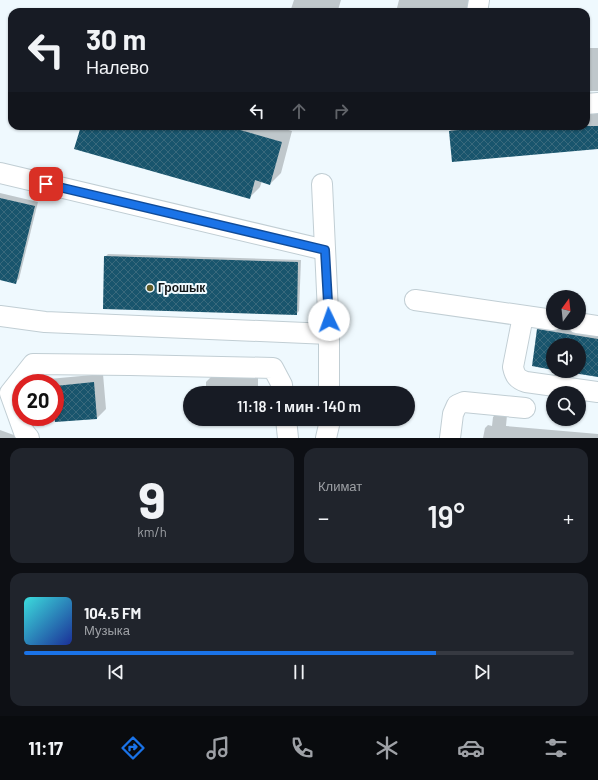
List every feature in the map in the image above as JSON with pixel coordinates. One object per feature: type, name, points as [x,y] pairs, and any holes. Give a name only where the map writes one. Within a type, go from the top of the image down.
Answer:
[{"type":"street","points":[[0,173],[325,250]]},
{"type":"street","points":[[322,184],[329,334],[329,386]]},
{"type":"street","points":[[415,300],[546,319]]},
{"type":"street","points":[[0,316],[45,322],[329,334]]},
{"type":"street","points":[[523,316],[513,367],[515,375],[518,379],[526,382],[598,392]]},
{"type":"street","points":[[586,324],[598,326]]},
{"type":"street","points":[[29,438],[24,432],[10,393],[33,364],[273,368],[282,386]]},
{"type":"street","points":[[450,438],[453,414],[457,405],[464,402],[525,408]]},
{"type":"street","points":[[287,426],[288,438]]},
{"type":"street","points":[[326,438],[329,426]]},
{"type":"building","points":[[590,126],[598,126],[598,149],[452,162],[449,131],[590,130]]},
{"type":"building","points":[[80,130],[240,130],[282,142],[270,185],[255,180],[250,199],[74,149]]},
{"type":"building","points":[[0,198],[35,206],[16,284],[0,280]]},
{"type":"building","points":[[104,256],[298,262],[297,315],[103,309]]},
{"type":"building","points":[[537,329],[598,339],[598,377],[586,375],[586,338],[546,338],[546,369],[532,366]]},
{"type":"building","points":[[94,382],[97,419],[64,421],[64,385]]},
{"type":"place","name":"Грошык","points":[[150,288]]},
{"type":"route","points":[[46,184],[325,250],[329,320]]}]
